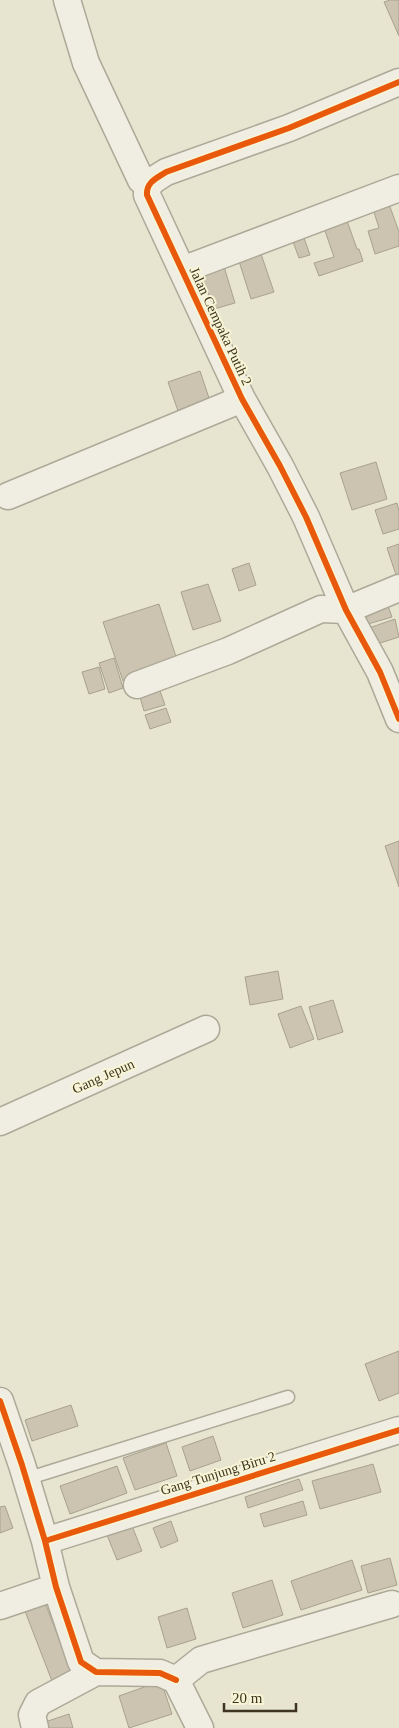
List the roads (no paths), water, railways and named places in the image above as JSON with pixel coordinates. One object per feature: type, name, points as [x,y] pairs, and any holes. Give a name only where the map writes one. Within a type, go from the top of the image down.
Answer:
[{"type":"street","points":[[67,0],[86,63],[141,180],[148,186],[153,180],[166,172],[289,128],[399,82]]},
{"type":"street","name":"Jalan Cempaka Putih 2","points":[[148,186],[146,195],[242,399],[306,517],[346,610],[380,672],[399,719]]},
{"type":"street","points":[[182,270],[399,188]]},
{"type":"street","points":[[8,496],[242,399]]},
{"type":"street","points":[[137,685],[228,651],[321,609],[346,610],[399,588]]},
{"type":"street","name":"Gang Jepun","points":[[0,1122],[206,1029]]},
{"type":"street","points":[[0,1401],[16,1472],[45,1541],[56,1587],[81,1662],[96,1672]]},
{"type":"street","name":"Gang Tunjung Biru 2","points":[[45,1541],[399,1430]]},
{"type":"street","points":[[0,1606],[56,1587]]},
{"type":"street","points":[[176,1680],[202,1660],[392,1604]]},
{"type":"street","points":[[35,1728],[32,1715],[38,1703],[96,1672],[160,1673],[176,1680],[200,1728]]},
{"type":"lane","points":[[16,1472],[288,1396]]}]
